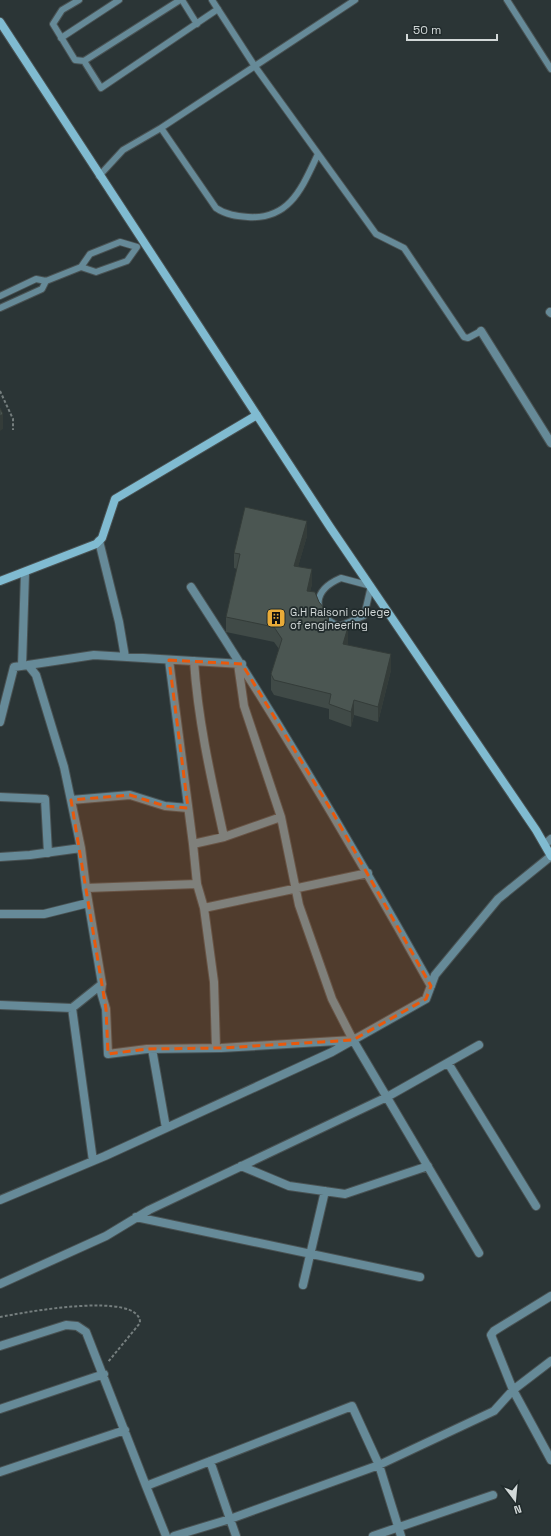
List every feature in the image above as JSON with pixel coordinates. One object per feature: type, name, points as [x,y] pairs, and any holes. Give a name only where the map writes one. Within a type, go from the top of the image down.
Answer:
[{"type":"street","points":[[0,22],[99,176],[140,245],[257,415],[370,586],[548,841],[551,856],[498,899],[435,975],[426,999],[332,1052],[93,1161],[0,1200]]},
{"type":"street","points":[[481,331],[551,443]]},
{"type":"street","points":[[0,581],[92,547],[99,541],[115,499],[257,415]]},
{"type":"street","points":[[99,541],[118,616],[125,657]]},
{"type":"street","points":[[25,573],[25,666]]},
{"type":"street","points":[[191,588],[240,664],[368,872],[431,986]]},
{"type":"street","points":[[0,722],[14,667],[94,655],[240,664]]},
{"type":"street","points":[[169,660],[197,884],[204,908],[214,982],[216,1048]]},
{"type":"street","points":[[194,661],[196,699],[203,745],[224,837]]},
{"type":"street","points":[[240,664],[244,706],[281,817],[294,888],[332,999],[353,1040],[479,1253]]},
{"type":"street","points":[[25,666],[36,675],[64,767],[81,848],[88,903],[102,984],[101,992],[106,1009],[108,1054],[152,1049],[216,1048],[353,1040]]},
{"type":"street","points":[[71,800],[130,795],[165,806],[188,808]]},
{"type":"street","points":[[0,797],[45,799],[48,853]]},
{"type":"street","points":[[193,844],[224,837],[281,817]]},
{"type":"street","points":[[0,857],[48,853],[81,848]]},
{"type":"street","points":[[204,908],[368,872]]},
{"type":"street","points":[[86,888],[197,884]]},
{"type":"street","points":[[0,914],[44,914],[88,903]]},
{"type":"street","points":[[0,1004],[72,1008],[102,984]]},
{"type":"street","points":[[72,1008],[93,1161]]},
{"type":"street","points":[[0,1284],[106,1236],[136,1217],[387,1097],[479,1044]]},
{"type":"street","points":[[152,1049],[166,1128]]},
{"type":"street","points":[[448,1063],[536,1206]]},
{"type":"street","points":[[241,1166],[289,1186],[345,1194],[428,1166]]},
{"type":"street","points":[[303,1285],[309,1254],[326,1191]]},
{"type":"street","points":[[136,1217],[420,1277]]},
{"type":"street","points":[[551,1296],[494,1331],[491,1335],[513,1390],[551,1460]]},
{"type":"street","points":[[0,1346],[66,1325],[77,1326],[89,1336],[166,1536]]},
{"type":"street","points":[[174,1536],[230,1519],[379,1465],[484,1416],[500,1405],[513,1390],[551,1361]]},
{"type":"street","points":[[0,1409],[104,1374]]},
{"type":"street","points":[[146,1486],[352,1406],[379,1465],[401,1536]]},
{"type":"street","points":[[0,1472],[125,1430]]},
{"type":"street","points":[[210,1461],[236,1536]]},
{"type":"street","points":[[373,1536],[493,1495]]},
{"type":"lane","points":[[79,0],[62,10],[53,24],[75,60],[84,61],[181,0],[197,24]]},
{"type":"lane","points":[[61,38],[119,0]]},
{"type":"lane","points":[[212,0],[254,65],[376,234],[404,248],[464,337],[468,338],[481,331]]},
{"type":"lane","points":[[99,176],[123,150],[161,128],[254,65],[355,0]]},
{"type":"lane","points":[[507,0],[551,69]]},
{"type":"lane","points":[[84,61],[101,88],[218,9]]},
{"type":"lane","points":[[161,128],[216,208],[226,213],[239,216],[263,217],[282,210],[295,198],[318,154]]},
{"type":"lane","points":[[0,296],[36,279],[46,281],[81,267],[90,254],[120,242],[140,245]]},
{"type":"lane","points":[[81,267],[96,272],[106,269],[127,261],[140,245]]},
{"type":"lane","points":[[0,308],[42,289],[46,281]]},
{"type":"lane","points":[[341,578],[370,586],[364,616],[339,626],[330,622],[320,612],[318,601],[321,590],[329,583],[341,578]]},
{"type":"path","points":[[0,390],[13,419],[13,430]]},
{"type":"highlighted area","points":[[169,660],[242,664],[333,813],[431,986],[426,999],[353,1040],[221,1048],[147,1049],[108,1054],[106,1009],[71,800],[130,795],[165,806],[188,808]]},
{"type":"building","points":[[0,408],[3,414],[0,416]]},
{"type":"building","name":"G.H Raisoni college of engineering","points":[[245,507],[307,521],[294,566],[312,569],[307,591],[315,592],[319,602],[329,614],[327,623],[348,627],[343,644],[391,654],[378,707],[354,700],[351,712],[329,704],[331,694],[274,680],[271,674],[282,639],[274,627],[226,617],[240,554],[234,553]]},
{"type":"place","name":"G.H Raisoni college of engineering","points":[[276,618]]}]
